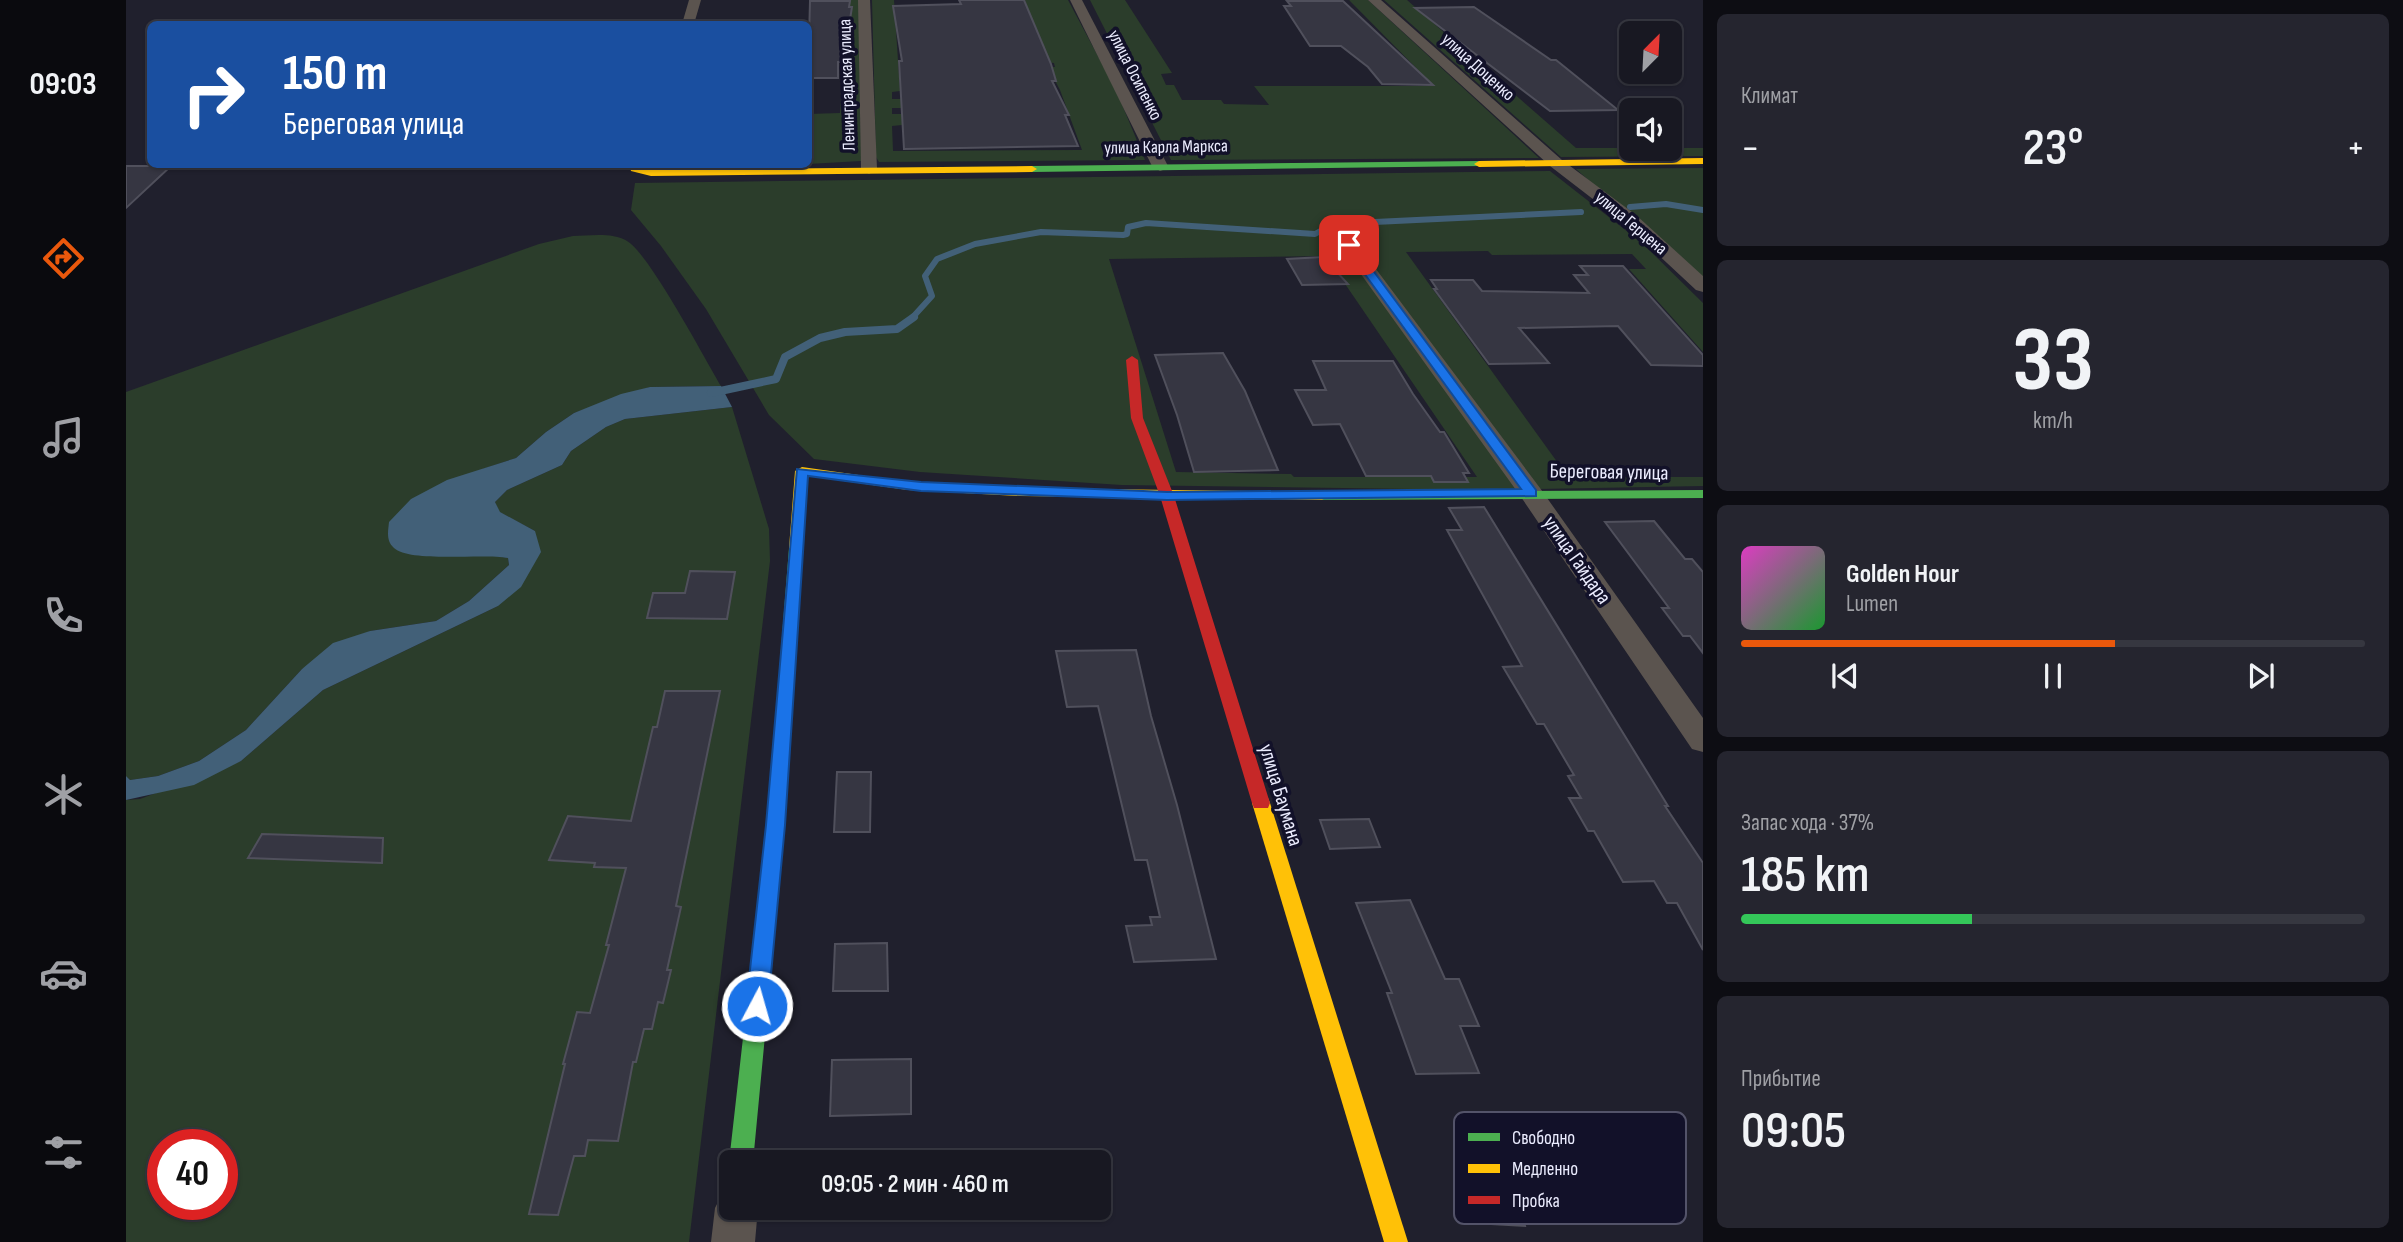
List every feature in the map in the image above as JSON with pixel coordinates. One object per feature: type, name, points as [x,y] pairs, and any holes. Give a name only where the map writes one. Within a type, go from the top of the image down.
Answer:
[{"type":"street","points":[[689,21],[695,0]]},
{"type":"street","name":"Ленинградская улица","points":[[864,0],[869,169]]},
{"type":"street","name":"улица Осипенко","points":[[1076,0],[1160,166]]},
{"type":"street","name":"улица Доценко","points":[[1374,0],[1556,163]]},
{"type":"street","name":"улица Карла Маркса","points":[[634,168],[639,172],[651,173],[1703,161]]},
{"type":"street","name":"улица Герцена","points":[[1556,163],[1630,219],[1703,286]]},
{"type":"street","name":"улица Гайдара","points":[[1349,245],[1531,493],[1703,741]]},
{"type":"street","name":"улица Баумана","points":[[1132,360],[1137,418],[1167,496],[1396,1242]]},
{"type":"street","name":"Береговая улица","points":[[742,1150],[776,825],[802,471],[921,486],[1167,496],[1703,494]]},
{"type":"street","points":[[733,1242],[736,1220]]},
{"type":"green space","points":[[850,0],[860,0],[861,161],[812,164],[812,114],[840,113]]},
{"type":"green space","points":[[872,0],[894,0],[900,91],[892,92],[892,99],[901,99],[901,108],[892,108],[892,114],[902,114],[902,125],[892,126],[893,151],[1082,150],[1060,90],[1048,67],[1055,67],[1054,63],[1046,62],[1025,0],[1068,0],[1116,90],[1145,160],[879,162],[876,157]]},
{"type":"green space","points":[[1090,0],[1125,0],[1172,73],[1161,74],[1166,85],[1174,85],[1182,100],[1221,100],[1224,104],[1269,105],[1254,86],[1434,86],[1349,0],[1368,0],[1539,158],[1171,160]]},
{"type":"green space","points":[[1384,0],[1407,0],[1576,148],[1619,148],[1619,157],[1561,157]]},
{"type":"green space","points":[[1682,148],[1703,148],[1703,156],[1682,156]]},
{"type":"green space","points":[[1703,168],[1703,282],[1576,169]]},
{"type":"green space","points":[[1550,171],[1642,243],[1703,303],[1703,352],[1629,269],[1646,269],[1632,254],[1492,255],[1488,251],[1406,252],[1568,477],[1703,477],[1703,486],[1484,490],[1122,485],[920,472],[814,459],[769,415],[706,309],[661,246],[631,210],[635,183]],"holes":[[[1326,256],[1477,477],[1294,477],[1291,474],[1176,472],[1109,259]]]},
{"type":"green space","points":[[573,236],[614,236],[627,241],[636,249],[662,285],[721,386],[650,387],[574,413],[546,432],[516,458],[483,469],[443,556],[491,555],[508,558],[509,565],[469,601],[436,621],[370,631],[302,669],[246,730],[199,761],[158,776],[130,780],[126,776],[126,392],[539,244]]},
{"type":"green space","points":[[732,407],[769,529],[770,561],[689,1242],[126,1242],[126,800],[140,799],[241,761],[323,690],[498,606],[535,531],[499,512],[495,502],[507,490],[562,465],[571,451],[606,427],[625,419]]},
{"type":"water","points":[[721,386],[732,407],[625,419],[606,427],[571,451],[562,465],[507,490],[495,502],[500,512],[535,531],[541,552],[521,587],[498,606],[323,690],[241,761],[194,785],[126,800],[126,776],[130,780],[158,776],[199,761],[246,730],[302,669],[333,643],[370,631],[436,621],[469,601],[509,565],[508,558],[415,555],[402,553],[394,548],[389,539],[389,522],[411,499],[447,480],[516,458],[546,432],[574,413],[621,394],[650,387]]},
{"type":"building","points":[[959,0],[1024,0],[1051,64],[1056,81],[1052,81],[1069,115],[1065,115],[1078,146],[904,149],[899,61],[902,61],[893,6],[961,4]]},
{"type":"building","points":[[810,1],[850,1],[849,7],[852,7],[848,32],[843,32],[842,62],[838,62],[838,78],[812,78],[812,21],[809,21]]},
{"type":"building","points":[[1287,1],[1343,1],[1433,85],[1382,84],[1368,67],[1341,46],[1310,46],[1284,6],[1291,6]]},
{"type":"building","points":[[1474,7],[1551,60],[1556,60],[1618,110],[1550,111],[1415,8]]},
{"type":"building","points":[[126,166],[169,168],[126,208]]},
{"type":"building","points":[[1323,257],[1348,284],[1302,285],[1287,259]]},
{"type":"building","points":[[1580,266],[1623,266],[1703,355],[1703,366],[1651,365],[1618,326],[1519,328],[1549,363],[1489,364],[1434,289],[1437,289],[1431,280],[1473,280],[1482,291],[1589,293],[1574,275],[1588,275]]},
{"type":"building","points":[[1223,353],[1245,391],[1278,470],[1194,472],[1155,355]]},
{"type":"building","points":[[1313,361],[1393,361],[1440,432],[1444,432],[1469,473],[1463,473],[1468,482],[1434,482],[1431,476],[1366,476],[1340,424],[1313,425],[1295,390],[1326,390]]},
{"type":"building","points":[[1484,507],[1668,806],[1665,806],[1703,863],[1703,950],[1677,903],[1667,903],[1654,881],[1623,882],[1594,831],[1588,831],[1569,798],[1581,798],[1568,776],[1574,775],[1544,724],[1537,724],[1503,667],[1522,666],[1447,530],[1462,530],[1449,508]]},
{"type":"building","points":[[1654,521],[1685,559],[1692,559],[1703,572],[1703,653],[1690,636],[1683,636],[1662,608],[1669,608],[1605,522]]},
{"type":"building","points":[[690,571],[735,572],[727,619],[647,618],[653,593],[685,593]]},
{"type":"building","points":[[1136,650],[1216,959],[1134,962],[1126,926],[1152,925],[1150,917],[1160,917],[1147,860],[1135,860],[1098,706],[1067,707],[1056,651]]},
{"type":"building","points":[[665,691],[720,691],[676,906],[681,907],[667,970],[671,970],[663,1003],[658,1002],[652,1029],[644,1029],[636,1062],[633,1062],[618,1141],[588,1140],[585,1156],[574,1156],[558,1215],[529,1214],[577,1012],[590,1013],[626,868],[594,867],[595,863],[549,860],[568,816],[631,821],[653,727],[657,727]]},
{"type":"building","points":[[837,772],[871,772],[870,832],[834,832]]},
{"type":"building","points":[[1369,819],[1380,847],[1330,849],[1320,820]]},
{"type":"building","points":[[262,834],[383,838],[382,863],[248,858]]},
{"type":"building","points":[[1410,900],[1445,979],[1459,979],[1479,1026],[1460,1026],[1479,1073],[1416,1074],[1387,993],[1392,993],[1356,903]]},
{"type":"building","points":[[887,943],[888,991],[833,991],[835,944]]},
{"type":"building","points":[[911,1059],[911,1114],[830,1116],[832,1060]]},
{"type":"building","points":[[1491,1224],[1524,1224],[1525,1226]]},
{"type":"waterway","points":[[1630,207],[1666,204],[1703,210]]},
{"type":"waterway","points":[[912,318],[932,296],[925,276],[937,259],[975,244],[1041,232],[1123,235],[1127,234],[1128,227],[1146,223],[1315,234],[1333,224],[1581,212]]},
{"type":"waterway","points":[[711,393],[776,379],[785,357],[820,338],[845,332],[897,329],[914,317]]},
{"type":"traffic: fast","points":[[1032,169],[1479,164]]},
{"type":"traffic: fast","points":[[1322,496],[1703,494]]},
{"type":"traffic: fast","points":[[742,1150],[776,825],[796,548]]},
{"type":"traffic: slow","points":[[1479,164],[1703,161]]},
{"type":"traffic: slow","points":[[634,168],[651,173],[1032,169]]},
{"type":"traffic: slow","points":[[796,548],[802,471],[908,486],[1020,492],[1322,496]]},
{"type":"traffic: slow","points":[[1261,803],[1396,1242]]},
{"type":"traffic: jam","points":[[1132,360],[1137,418],[1167,496],[1261,803]]},
{"type":"route","points":[[757,1006],[776,825],[802,471],[921,486],[1167,496],[1531,493],[1349,245]]}]
